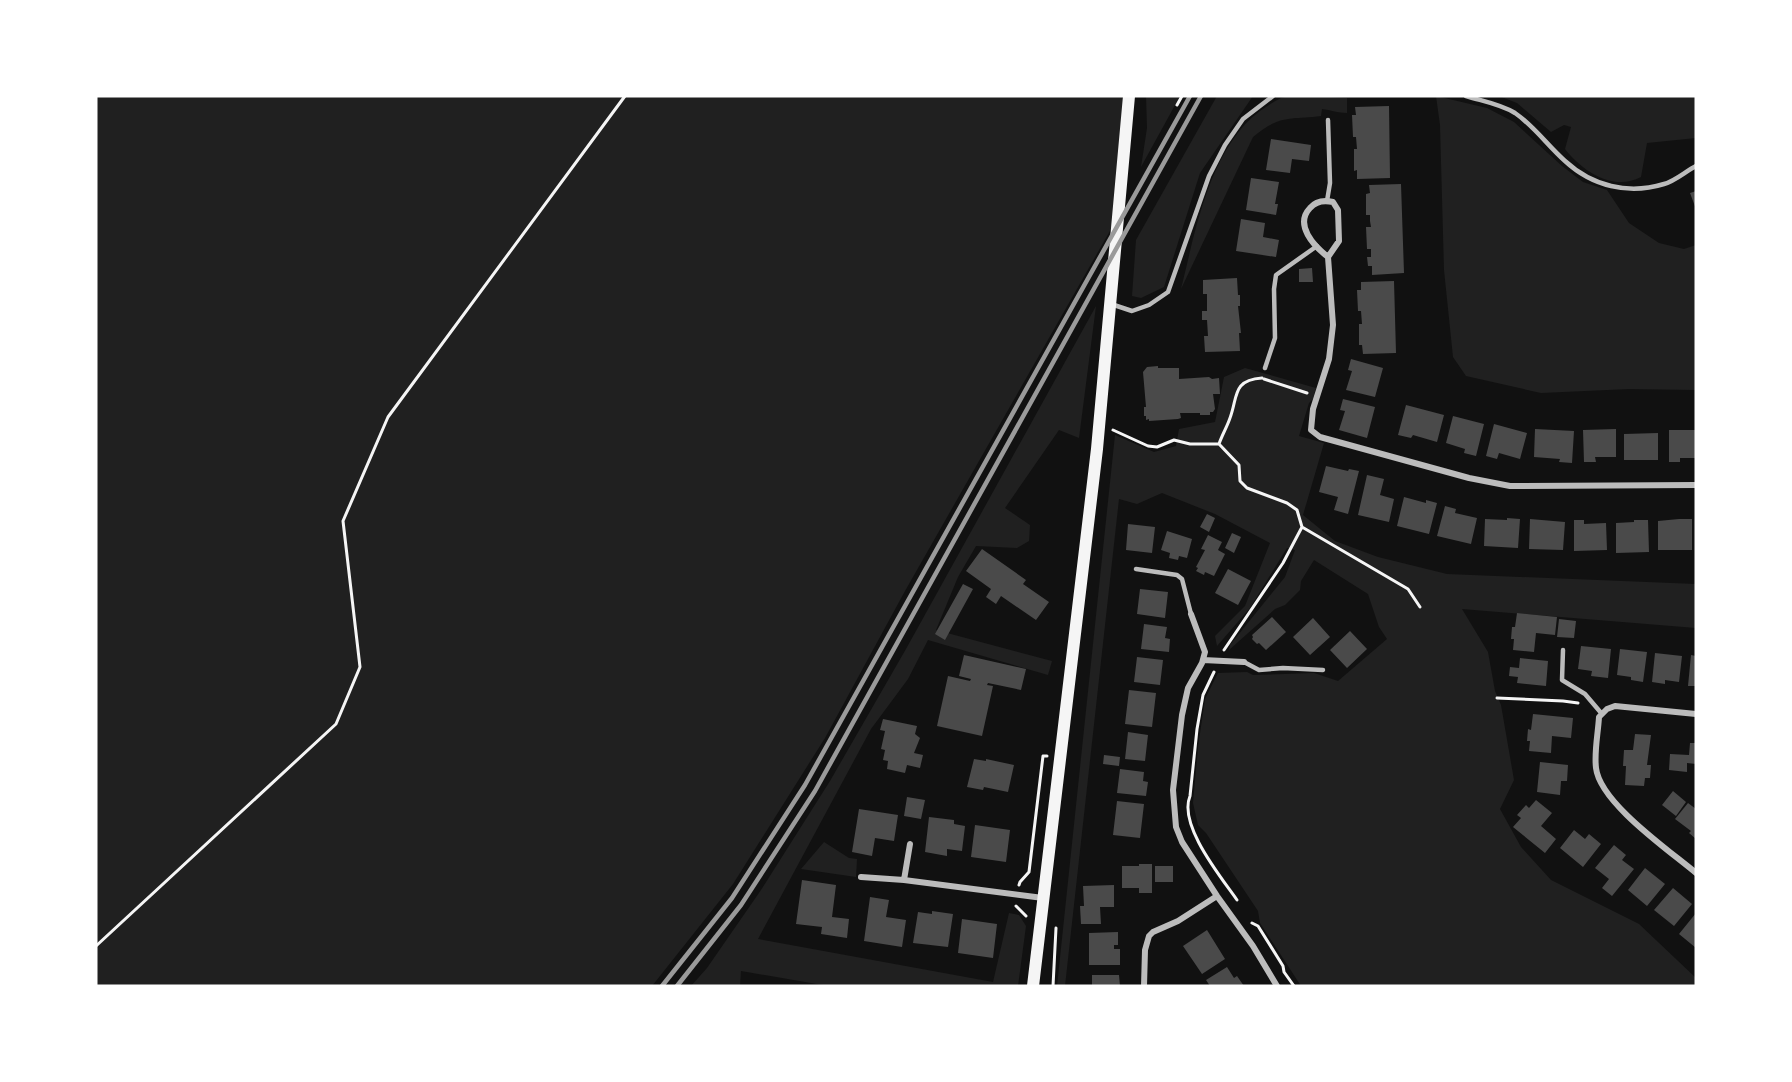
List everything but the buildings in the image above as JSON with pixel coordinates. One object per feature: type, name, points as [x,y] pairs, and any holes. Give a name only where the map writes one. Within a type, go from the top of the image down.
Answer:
[{"type":"main road","points":[[1033,986],[1097,449],[1111,304],[1112,263],[1122,189],[1129,96]]},
{"type":"street","points":[[1328,257],[1305,230],[1303,221],[1314,204],[1327,201],[1333,202],[1338,210],[1339,241],[1328,257],[1333,325],[1329,359],[1312,409],[1311,430],[1320,437],[1469,478],[1510,486],[1696,485]]},
{"type":"street","points":[[1191,614],[1205,652],[1188,688],[1182,714],[1173,790],[1176,827],[1182,842],[1253,946],[1276,986]]},
{"type":"street","points":[[1203,660],[1220,659],[1244,662]]},
{"type":"street","points":[[1696,714],[1615,706],[1607,709],[1601,716],[1596,767],[1611,799],[1630,818],[1696,873]]},
{"type":"street","points":[[904,880],[910,844]]},
{"type":"street","points":[[861,877],[904,880],[1043,898]]},
{"type":"street","points":[[1144,986],[1145,950],[1149,936],[1217,896]]},
{"type":"lane","points":[[1111,304],[1132,311],[1149,305],[1168,292],[1209,177],[1225,145],[1242,119],[1273,96]]},
{"type":"lane","points":[[1466,96],[1514,112],[1534,129],[1564,161],[1594,182],[1614,188],[1632,189],[1665,184],[1696,166]]},
{"type":"lane","points":[[1327,201],[1330,183],[1328,120]]},
{"type":"lane","points":[[1265,368],[1275,338],[1276,275],[1317,246]]},
{"type":"lane","points":[[1136,569],[1177,575],[1182,579],[1191,614]]},
{"type":"lane","points":[[1563,650],[1562,681],[1585,694],[1601,716]]},
{"type":"lane","points":[[1244,662],[1259,670],[1283,668],[1323,670]]},
{"type":"path","points":[[96,946],[336,724],[360,667],[343,521],[388,417],[625,96]]},
{"type":"path","points":[[1177,105],[1182,96]]},
{"type":"path","points":[[1263,378],[1265,368]]},
{"type":"path","points":[[1219,444],[1231,417],[1234,395],[1242,384],[1263,378],[1316,396]]},
{"type":"path","points":[[1113,430],[1148,446],[1157,447],[1174,440],[1190,444],[1219,444],[1239,465],[1240,481],[1247,488],[1287,503],[1298,510],[1302,527],[1283,562],[1226,645],[1203,695],[1197,729],[1188,802],[1191,822],[1198,842],[1238,902]]},
{"type":"path","points":[[1302,527],[1408,590],[1420,607]]},
{"type":"path","points":[[1497,698],[1563,700],[1584,704],[1601,716]]},
{"type":"path","points":[[1251,922],[1258,926],[1294,986]]},
{"type":"shaded area","points":[[96,96],[1129,96],[1119,215],[905,591],[825,738],[733,884],[652,986],[96,986]]},
{"type":"shaded area","points":[[1146,96],[1180,96],[1141,167],[1147,128]]},
{"type":"shaded area","points":[[1217,96],[1253,96],[1200,173],[1164,287],[1141,298],[1132,296],[1136,240]]},
{"type":"shaded area","points":[[1318,96],[1347,98],[1347,113],[1322,109],[1321,116],[1278,121],[1253,137],[1181,289],[1209,187],[1233,140],[1249,120],[1281,98]]},
{"type":"shaded area","points":[[1436,96],[1487,108],[1514,122],[1583,182],[1607,190],[1629,223],[1659,243],[1684,249],[1696,245],[1696,390],[1629,389],[1541,393],[1466,376],[1453,357],[1444,270],[1440,125]]},
{"type":"shaded area","points":[[1499,96],[1696,96],[1696,138],[1647,143],[1641,177],[1630,181],[1609,181],[1580,165],[1565,149],[1571,127],[1564,125],[1551,132],[1517,103]]},
{"type":"shaded area","points":[[1096,306],[1079,438],[1059,430],[1005,508],[1030,525],[1029,541],[1017,548],[976,546],[958,577],[936,630],[1052,661],[1048,675],[928,640],[908,679],[871,729],[758,939],[993,982],[1009,913],[1019,915],[1026,926],[1018,986],[828,986],[741,971],[740,986],[691,986],[707,968],[761,890],[830,781],[906,649]]},
{"type":"shaded area","points":[[1245,368],[1316,388],[1299,436],[1324,443],[1303,515],[1335,541],[1378,557],[1447,574],[1696,584],[1696,628],[1462,609],[1488,652],[1495,691],[1501,705],[1514,780],[1500,809],[1521,847],[1551,880],[1639,924],[1696,978],[1696,986],[1301,986],[1260,923],[1258,911],[1206,833],[1198,825],[1193,803],[1205,699],[1218,673],[1247,672],[1253,675],[1314,673],[1338,681],[1387,639],[1379,627],[1368,594],[1314,560],[1301,581],[1300,590],[1229,650],[1230,645],[1285,577],[1295,550],[1287,548],[1250,608],[1217,646],[1215,636],[1245,606],[1270,543],[1215,514],[1162,493],[1137,504],[1119,499],[1065,986],[1057,986],[1115,435],[1154,452],[1176,446],[1179,429],[1215,422],[1224,377]]},
{"type":"shaded area","points":[[824,842],[849,858],[857,859],[856,877],[801,869]]},
{"type":"railway","points":[[662,986],[732,898],[805,785],[1190,96]]},
{"type":"railway","points":[[677,986],[741,905],[815,791],[1201,96]]}]
